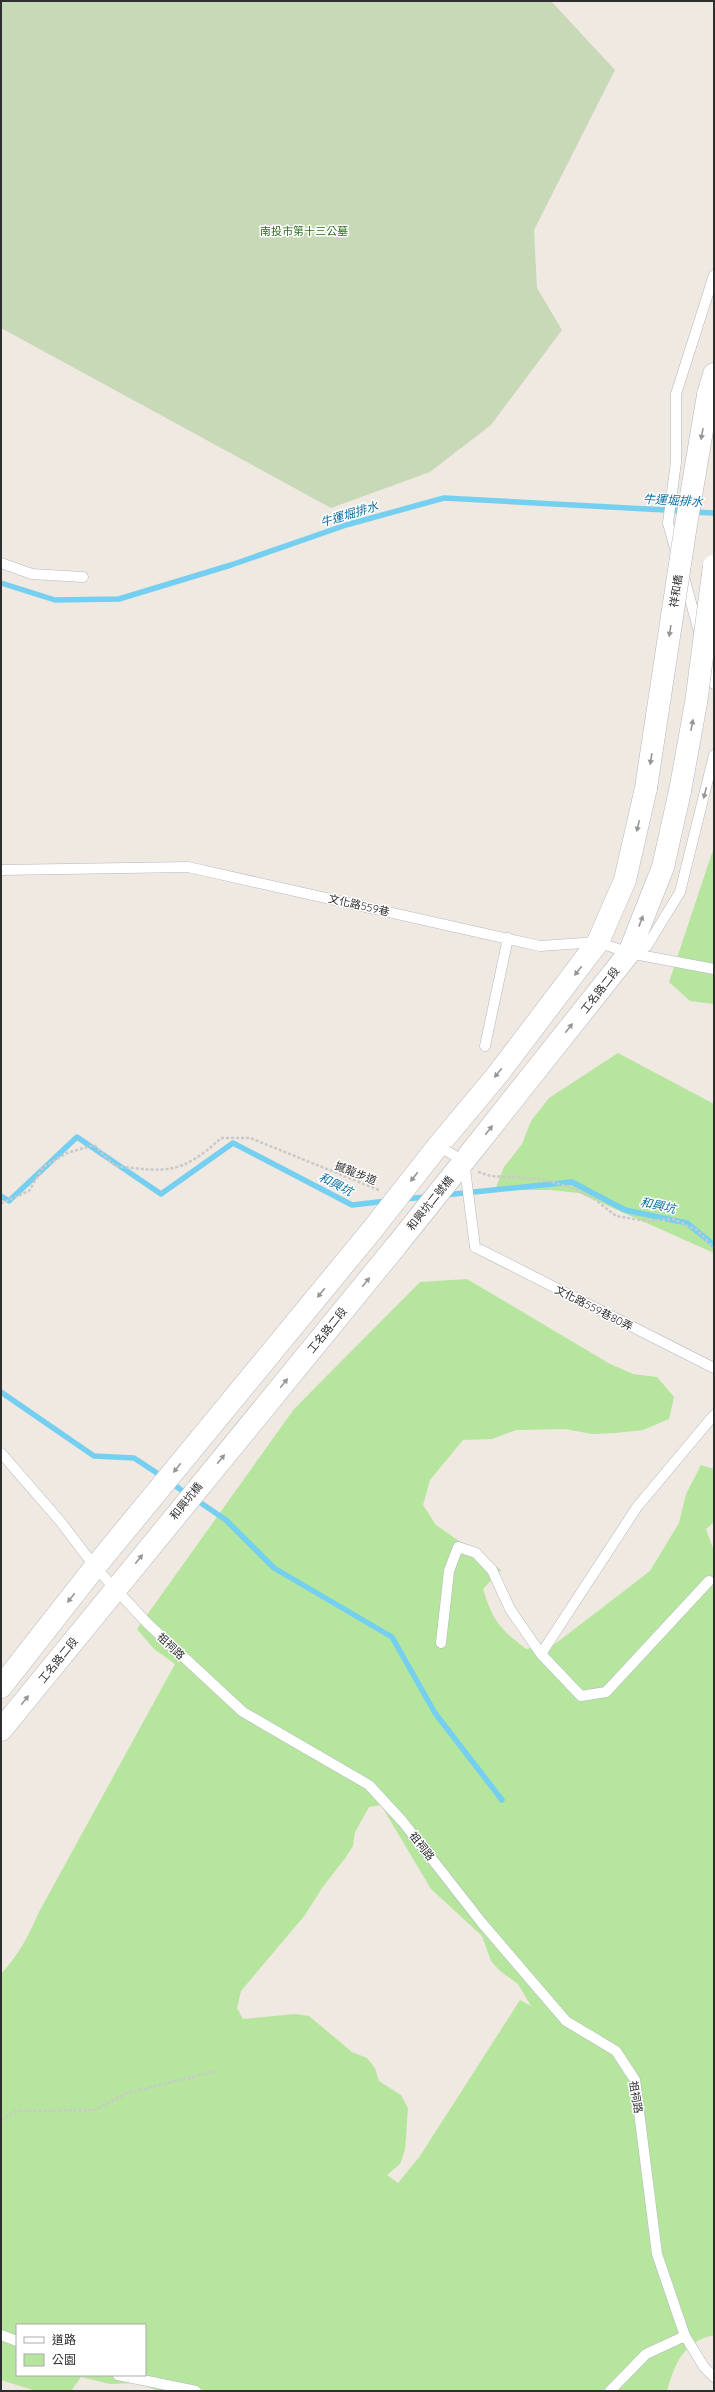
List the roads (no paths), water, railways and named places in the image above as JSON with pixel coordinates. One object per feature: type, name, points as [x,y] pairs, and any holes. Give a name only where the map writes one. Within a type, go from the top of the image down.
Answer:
[{"type":"main road","name":"祥和橋","points":[[598,942],[625,880],[646,788],[685,531],[708,395],[714,374]]},
{"type":"main road","name":"工名路二段","points":[[470,1166],[629,953],[663,867],[680,791],[696,703],[714,566]]},
{"type":"main road","points":[[1,1687],[95,1567],[503,1068],[598,942]]},
{"type":"main road","name":"和興坑二號橋","points":[[396,1246],[470,1166]]},
{"type":"main road","name":"工名路二段","points":[[259,1413],[396,1246]]},
{"type":"main road","name":"和興坑橋","points":[[114,1589],[259,1413]]},
{"type":"main road","name":"工名路二段","points":[[1,1730],[114,1589]]},
{"type":"lane","points":[[714,275],[676,394],[676,462],[668,523],[714,684]]},
{"type":"lane","points":[[1,564],[32,574],[83,578]]},
{"type":"lane","points":[[629,953],[647,946],[680,892],[714,756]]},
{"type":"lane","name":"文化路559巷","points":[[1,870],[188,867],[540,946],[598,942],[629,953],[714,969]]},
{"type":"lane","points":[[485,1046],[508,938]]},
{"type":"lane","points":[[438,1146],[470,1166]]},
{"type":"lane","name":"文化路559巷80弄","points":[[470,1166],[475,1247],[714,1368]]},
{"type":"lane","points":[[541,1654],[636,1507],[714,1415]]},
{"type":"lane","name":"祖祠路","points":[[1,1453],[60,1522],[95,1567],[147,1623],[243,1712],[370,1785],[403,1822],[482,1923],[566,2021],[616,2051],[635,2080],[658,2254],[685,2336],[704,2367],[714,2377]]},
{"type":"lane","points":[[442,1643],[449,1572],[458,1547],[476,1553],[492,1570],[510,1609],[541,1654],[581,1696],[606,1692],[709,1581]]},
{"type":"lane","points":[[1,2335],[16,2341]]},
{"type":"lane","points":[[610,2391],[646,2354],[685,2336]]},
{"type":"lane","points":[[123,2376],[196,2391]]},
{"type":"waterway","name":"牛運堀排水","points":[[1,583],[55,600],[119,599],[231,565],[346,525],[444,498],[684,511]]},
{"type":"waterway","name":"牛運堀排水","points":[[692,512],[714,513]]},
{"type":"waterway","name":"和興坑","points":[[1,1196],[9,1201],[77,1137],[161,1194],[233,1143],[352,1205],[387,1201]]},
{"type":"waterway","name":"和興坑","points":[[445,1195],[572,1182],[625,1210],[687,1223],[714,1245]]},
{"type":"waterway","name":"和興坑","points":[[403,1199],[427,1197]]},
{"type":"waterway","points":[[1,1392],[94,1456],[134,1458],[163,1477]]},
{"type":"waterway","points":[[170,1482],[187,1494]]},
{"type":"waterway","points":[[195,1499],[226,1520],[274,1568],[392,1637],[435,1713],[502,1800]]},
{"type":"park label","name":"南投市第十三公墓","points":[[304,231]]}]
